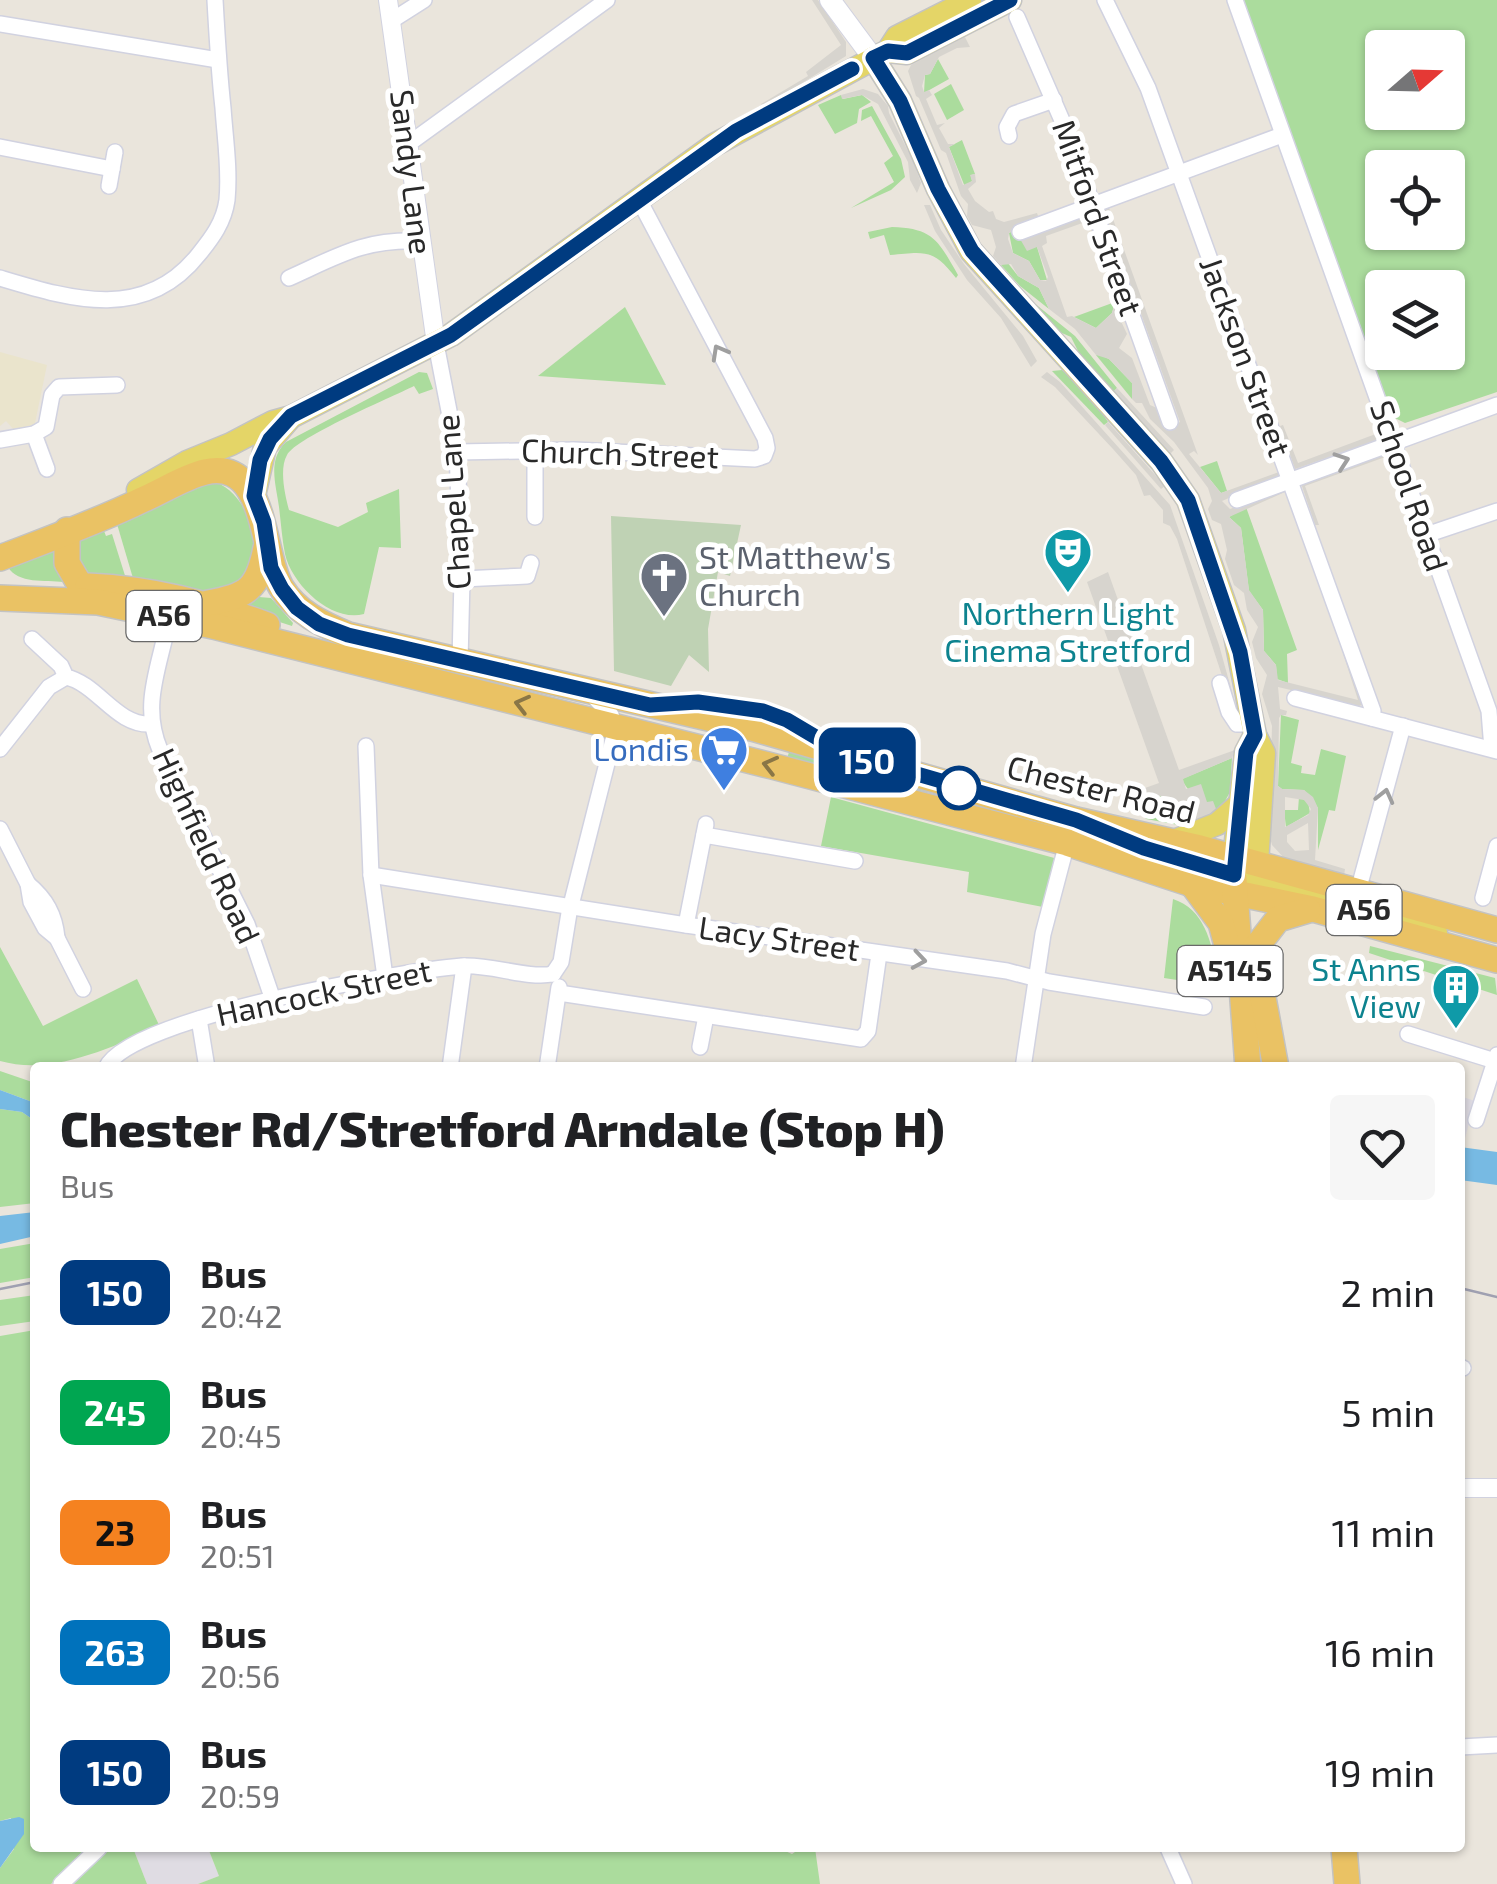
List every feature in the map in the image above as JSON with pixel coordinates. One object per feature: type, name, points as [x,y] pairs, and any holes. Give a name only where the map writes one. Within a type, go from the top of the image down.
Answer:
[{"type":"highway","points":[[31,586],[6,574],[0,558],[213,471],[237,478],[254,496]]},
{"type":"highway","name":"Chester Road","points":[[254,496],[264,522],[271,568],[297,608],[319,624],[369,640],[752,728],[1072,832],[1192,884],[1245,878],[1358,891],[1497,930]]},
{"type":"highway","name":"A56","points":[[68,530],[67,563],[80,586]]},
{"type":"highway","name":"A56","points":[[208,603],[237,598],[251,588],[262,569],[266,545]]},
{"type":"highway","name":"Chester Road","points":[[0,597],[31,586],[80,586],[130,589],[208,603],[278,629],[324,656]]},
{"type":"highway","name":"Chester Road","points":[[0,597],[98,602],[616,728],[1072,832],[1174,842],[1313,909],[1497,960]]},
{"type":"highway","name":"A56","points":[[1072,832],[1144,848],[1245,878]]},
{"type":"highway","name":"A5145","points":[[1245,878],[1275,1062]]},
{"type":"highway","name":"A5145","points":[[1245,878],[1246,1062]]},
{"type":"highway","name":"A5145","points":[[1192,884],[1226,934],[1244,1062]]},
{"type":"highway","name":"A5145","points":[[1254,950],[1278,919],[1313,909]]},
{"type":"highway","points":[[1344,1852],[1347,1884]]},
{"type":"main road","points":[[830,0],[880,54],[938,189],[972,251],[1181,488],[1200,530],[1234,630],[1254,729],[1246,752],[1251,802],[1245,878]]},
{"type":"main road","points":[[120,508],[134,492],[187,462],[436,344],[736,131],[880,54],[897,36],[970,0]]},
{"type":"main road","points":[[880,54],[907,53],[1011,5]]},
{"type":"main road","points":[[254,496],[265,447],[291,416]]},
{"type":"main road","points":[[1174,842],[1217,824],[1251,802]]},
{"type":"main road","name":"A56","points":[[1245,878],[1405,921],[1431,930],[1467,952]]},
{"type":"street","points":[[0,278],[56,296],[112,300],[164,284],[190,265],[216,231],[226,204],[228,170],[215,0]]},
{"type":"street","name":"Sandy Lane","points":[[388,0],[436,344]]},
{"type":"street","points":[[391,21],[424,0]]},
{"type":"street","points":[[407,145],[607,0]]},
{"type":"street","name":"Jackson Street","points":[[1105,0],[1142,74],[1372,718]]},
{"type":"street","name":"School Road","points":[[1235,0],[1395,442],[1488,711],[1495,750]]},
{"type":"street","name":"Mitford Street","points":[[1011,5],[1040,47],[1054,100],[1170,422]]},
{"type":"street","points":[[0,24],[218,60]]},
{"type":"street","points":[[1009,136],[1008,120],[1014,114],[1054,100]]},
{"type":"street","points":[[1020,232],[1282,135]]},
{"type":"street","points":[[0,148],[110,177],[115,152]]},
{"type":"street","name":"Church Street","points":[[457,452],[535,450],[758,459],[766,452],[765,438],[638,198]]},
{"type":"street","points":[[289,278],[364,244],[390,240],[419,242]]},
{"type":"street","name":"Chapel Lane","points":[[436,344],[457,452],[462,579],[460,661]]},
{"type":"street","points":[[0,440],[34,434],[46,427],[55,389],[117,385]]},
{"type":"street","points":[[1237,500],[1497,405]]},
{"type":"street","points":[[34,434],[46,468]]},
{"type":"street","points":[[535,450],[535,517]]},
{"type":"street","points":[[1426,535],[1497,512]]},
{"type":"street","points":[[462,579],[526,576],[531,563]]},
{"type":"street","points":[[150,724],[150,698],[169,617]]},
{"type":"street","name":"Highfield Road","points":[[32,639],[62,666],[66,677],[78,680],[130,721],[150,724],[247,924],[272,997]]},
{"type":"street","points":[[0,749],[54,681],[66,677]]},
{"type":"street","points":[[1220,683],[1237,724],[1254,729]]},
{"type":"street","points":[[548,1062],[559,992],[553,974],[561,962],[571,906],[616,728],[611,714],[590,692]]},
{"type":"street","points":[[1295,698],[1495,750]]},
{"type":"street","points":[[1358,891],[1404,726]]},
{"type":"street","points":[[366,746],[371,875],[385,976]]},
{"type":"street","points":[[0,829],[28,884],[31,902],[45,928],[57,938],[84,989]]},
{"type":"street","points":[[686,926],[705,830],[855,861]]},
{"type":"street","points":[[1024,1062],[1043,934],[1072,832]]},
{"type":"street","points":[[1483,898],[1497,846]]},
{"type":"street","name":"Lacy Street","points":[[371,875],[686,926],[1193,1000]]},
{"type":"street","points":[[559,992],[858,1040],[864,1038],[879,954]]},
{"type":"street","points":[[451,1062],[464,966]]},
{"type":"street","name":"Hancock Street","points":[[114,1062],[199,1019],[272,997],[464,966],[553,974]]},
{"type":"street","points":[[700,1047],[706,1016]]},
{"type":"street","points":[[199,1019],[205,1062]]},
{"type":"street","points":[[1408,1034],[1496,1058],[1476,1120]]},
{"type":"street","points":[[1465,1488],[1497,1488]]},
{"type":"street","points":[[1465,1747],[1497,1745]]},
{"type":"street","points":[[61,1884],[95,1852]]},
{"type":"street","points":[[1169,1852],[1176,1882]]},
{"type":"shaded area","points":[[812,0],[818,0],[846,42],[846,56],[763,107],[761,104],[808,76],[806,72],[841,45]]},
{"type":"shaded area","points":[[965,37],[970,47],[957,48],[939,57],[922,86],[924,92],[929,90],[932,95],[926,99],[937,125],[945,123],[939,128],[948,144],[955,144],[949,147],[963,185],[972,181],[970,175],[975,174],[976,182],[968,189],[975,201],[993,211],[996,219],[1004,222],[1037,213],[1039,219],[1090,213],[1126,306],[1119,317],[1127,334],[1119,348],[1132,358],[1150,405],[1157,408],[1161,422],[1168,427],[1180,422],[1103,208],[1136,197],[1109,208],[1198,455],[1194,451],[1189,454],[1221,493],[1279,472],[1267,440],[1282,475],[1222,501],[1230,509],[1286,488],[1298,524],[1285,492],[1229,517],[1241,528],[1249,590],[1263,610],[1264,651],[1276,665],[1278,680],[1358,700],[1340,644],[1344,643],[1364,704],[1278,687],[1280,709],[1287,711],[1279,718],[1278,786],[1304,790],[1313,797],[1318,808],[1315,860],[1345,869],[1344,876],[1284,858],[1272,845],[1272,726],[1262,694],[1267,675],[1252,642],[1258,627],[1247,610],[1244,593],[1234,585],[1225,559],[1227,550],[1221,524],[1212,520],[1208,509],[1212,501],[1208,488],[1174,442],[1150,419],[1142,403],[1132,399],[1132,383],[1109,359],[1096,355],[1075,329],[1049,309],[1039,288],[1018,276],[1011,264],[1001,265],[993,256],[996,247],[991,230],[972,225],[967,216],[968,204],[916,96],[908,71],[911,65]],"holes":[[[1088,221],[1116,299],[1112,313],[1096,328],[1067,317],[1042,246],[1047,243],[1046,236]],[[1015,230],[1027,251],[1037,247],[1046,281],[1040,280],[1029,261],[1013,253],[1009,233]],[[1285,797],[1304,800],[1311,809],[1308,815],[1285,827]],[[1308,823],[1309,850],[1295,851],[1287,842],[1287,835]]]},
{"type":"shaded area","points":[[863,89],[878,94],[888,106],[921,183],[917,193],[910,180],[908,162],[878,104],[862,95],[842,99],[841,95]]},
{"type":"shaded area","points":[[924,205],[930,205],[964,264],[1023,336],[1037,361],[1031,367],[1001,318],[967,280],[935,231]]},
{"type":"shaded area","points":[[0,352],[47,365],[34,428],[17,433],[6,421],[0,426]]},
{"type":"shaded area","points":[[1047,372],[1170,505],[1219,645],[1237,710],[1232,706],[1177,539],[1170,526],[1163,523],[1163,510],[1150,495],[1144,496],[1136,475],[1055,387],[1041,377]]},
{"type":"shaded area","points":[[1117,388],[1174,450],[1171,453],[1114,391]]},
{"type":"shaded area","points":[[1367,394],[1384,438],[1295,469],[1280,426],[1283,425],[1298,463],[1381,432]]},
{"type":"shaded area","points":[[1108,422],[1165,486],[1161,489],[1105,425]]},
{"type":"shaded area","points":[[1389,451],[1405,493],[1388,456],[1305,486],[1319,525],[1315,525],[1301,483]]},
{"type":"shaded area","points":[[1108,572],[1179,770],[1235,750],[1232,758],[1183,779],[1186,789],[1201,784],[1207,802],[1213,801],[1218,814],[1184,826],[1178,814],[1172,815],[1166,798],[1160,796],[1133,805],[1131,793],[1159,783],[1087,582]]},
{"type":"shaded area","points":[[1465,1098],[1475,1101],[1465,1138]]},
{"type":"shaded area","points":[[135,1852],[210,1852],[219,1876],[198,1884],[147,1884]]},
{"type":"green space","points":[[1243,0],[1497,0],[1497,392],[1405,423],[1393,417],[1376,370],[1465,370],[1465,270],[1365,270],[1365,339]]},
{"type":"green space","points":[[938,59],[949,79],[924,93],[925,75],[930,74]]},
{"type":"green space","points":[[951,84],[964,110],[947,120],[934,94]]},
{"type":"green space","points":[[841,95],[843,99],[862,95],[871,102],[859,109],[857,123],[835,134],[818,105]]},
{"type":"green space","points":[[872,106],[901,159],[905,177],[891,190],[851,208],[894,182],[884,163],[893,156],[871,116],[861,121],[862,110]]},
{"type":"green space","points":[[962,140],[975,174],[965,187],[949,147]]},
{"type":"green space","points":[[892,227],[917,230],[934,239],[958,275],[956,278],[934,257],[920,253],[890,255],[884,235],[870,239],[868,232]]},
{"type":"green space","points":[[1015,230],[1019,240],[1037,247],[1047,280],[1040,280],[1029,261],[1013,253],[1009,233]]},
{"type":"green space","points":[[1007,262],[1018,276],[1039,288],[1049,309],[1001,265]]},
{"type":"green space","points":[[1018,290],[1075,336],[1117,388],[1114,391],[1088,371],[1071,337],[1055,330]]},
{"type":"green space","points":[[1115,302],[1112,313],[1096,328],[1074,317]]},
{"type":"green space","points":[[625,307],[666,385],[538,376]]},
{"type":"green space","points":[[1096,355],[1109,359],[1132,383],[1132,399]]},
{"type":"green space","points":[[1062,370],[1087,390],[1108,422],[1104,425],[1052,371]]},
{"type":"green space","points":[[419,372],[427,373],[433,389],[419,394],[414,386],[345,418],[294,447],[283,467],[289,510],[338,527],[368,512],[366,503],[399,489],[401,548],[379,547],[364,614],[339,613],[315,599],[289,566],[275,481],[276,457],[286,442]]},
{"type":"green space","points":[[1217,461],[1227,491],[1221,493],[1200,467]]},
{"type":"green space","points":[[216,482],[235,496],[248,516],[256,564],[224,596],[135,585],[117,524],[171,493]]},
{"type":"green space","points":[[1246,507],[1297,650],[1287,654],[1288,683],[1277,679],[1276,665],[1264,651],[1263,610],[1249,591],[1241,528],[1229,517]]},
{"type":"green space","points":[[611,516],[741,525],[730,576],[718,572],[708,629],[709,672],[689,655],[671,686],[614,671]]},
{"type":"green space","points":[[102,526],[106,536],[112,534],[127,582],[84,576],[77,567],[80,539]]},
{"type":"green space","points":[[58,545],[64,582],[25,579],[8,567]]},
{"type":"green space","points":[[259,597],[271,598],[292,626],[242,610]]},
{"type":"green space","points":[[1281,715],[1299,720],[1291,763],[1302,766],[1301,773],[1315,775],[1321,749],[1346,756],[1335,811],[1329,810],[1318,850],[1318,808],[1304,790],[1278,786]]},
{"type":"green space","points":[[789,752],[927,792],[925,795],[787,759]]},
{"type":"green space","points":[[1232,758],[1230,792],[1218,814],[1193,794],[1182,779]]},
{"type":"green space","points":[[831,797],[1058,859],[1043,907],[967,892],[969,872],[821,846]]},
{"type":"green space","points":[[1166,797],[1172,815],[1178,814],[1184,826],[1146,819],[1136,804]]},
{"type":"green space","points":[[1299,797],[1308,802],[1310,813],[1286,827],[1284,810],[1298,810]]},
{"type":"green space","points":[[1173,899],[1199,918],[1209,937],[1217,970],[1196,970],[1177,980],[1164,978]]},
{"type":"green space","points":[[1370,946],[1495,978],[1497,995],[1369,953]]},
{"type":"green space","points":[[0,947],[43,1026],[137,979],[160,1027],[102,1051],[61,1062],[20,1065],[0,1061]]},
{"type":"green space","points":[[0,1071],[30,1081],[30,1101],[0,1090]]},
{"type":"green space","points":[[0,1109],[22,1112],[30,1118],[30,1204],[0,1207]]},
{"type":"green space","points":[[30,1244],[30,1278],[0,1283],[0,1249]]},
{"type":"green space","points":[[30,1296],[30,1322],[0,1326],[0,1300]]},
{"type":"green space","points":[[30,1331],[30,1852],[85,1852],[51,1884],[0,1884],[0,1868],[14,1849],[11,1818],[0,1821],[0,1336]]},
{"type":"green space","points":[[101,1852],[135,1852],[147,1884],[67,1884]]},
{"type":"green space","points":[[210,1852],[816,1852],[820,1884],[198,1884],[219,1876]]},
{"type":"water","points":[[0,1090],[30,1101],[30,1118],[22,1112],[0,1109]]},
{"type":"water","points":[[1465,1148],[1497,1152],[1497,1185],[1465,1181]]},
{"type":"water","points":[[30,1213],[30,1237],[0,1244],[0,1216]]},
{"type":"water","points":[[24,1819],[24,1834],[0,1868],[0,1821]]},
{"type":"tram line","points":[[0,1289],[30,1283]]},
{"type":"tram line","points":[[1465,1289],[1497,1297]]},
{"type":"bus line","name":"150","points":[[852,69],[714,145],[451,335],[291,416],[265,447],[254,496],[264,522],[271,568],[297,608],[319,624],[348,635],[650,705],[698,702],[763,711],[787,720],[841,752],[1076,820],[1144,848],[1234,875],[1246,752],[1255,735],[1234,630],[1188,500],[1161,461],[972,251],[938,189],[900,101],[873,58],[888,51],[907,53],[1010,0]]},
{"type":"place","name":"Northern Light Cinema Stretford","points":[[1068,594]]},
{"type":"place","name":"St Matthew's Church","points":[[664,618]]},
{"type":"place","name":"Londis","points":[[724,792]]},
{"type":"place","name":"St Anns View","points":[[1456,1030]]}]
